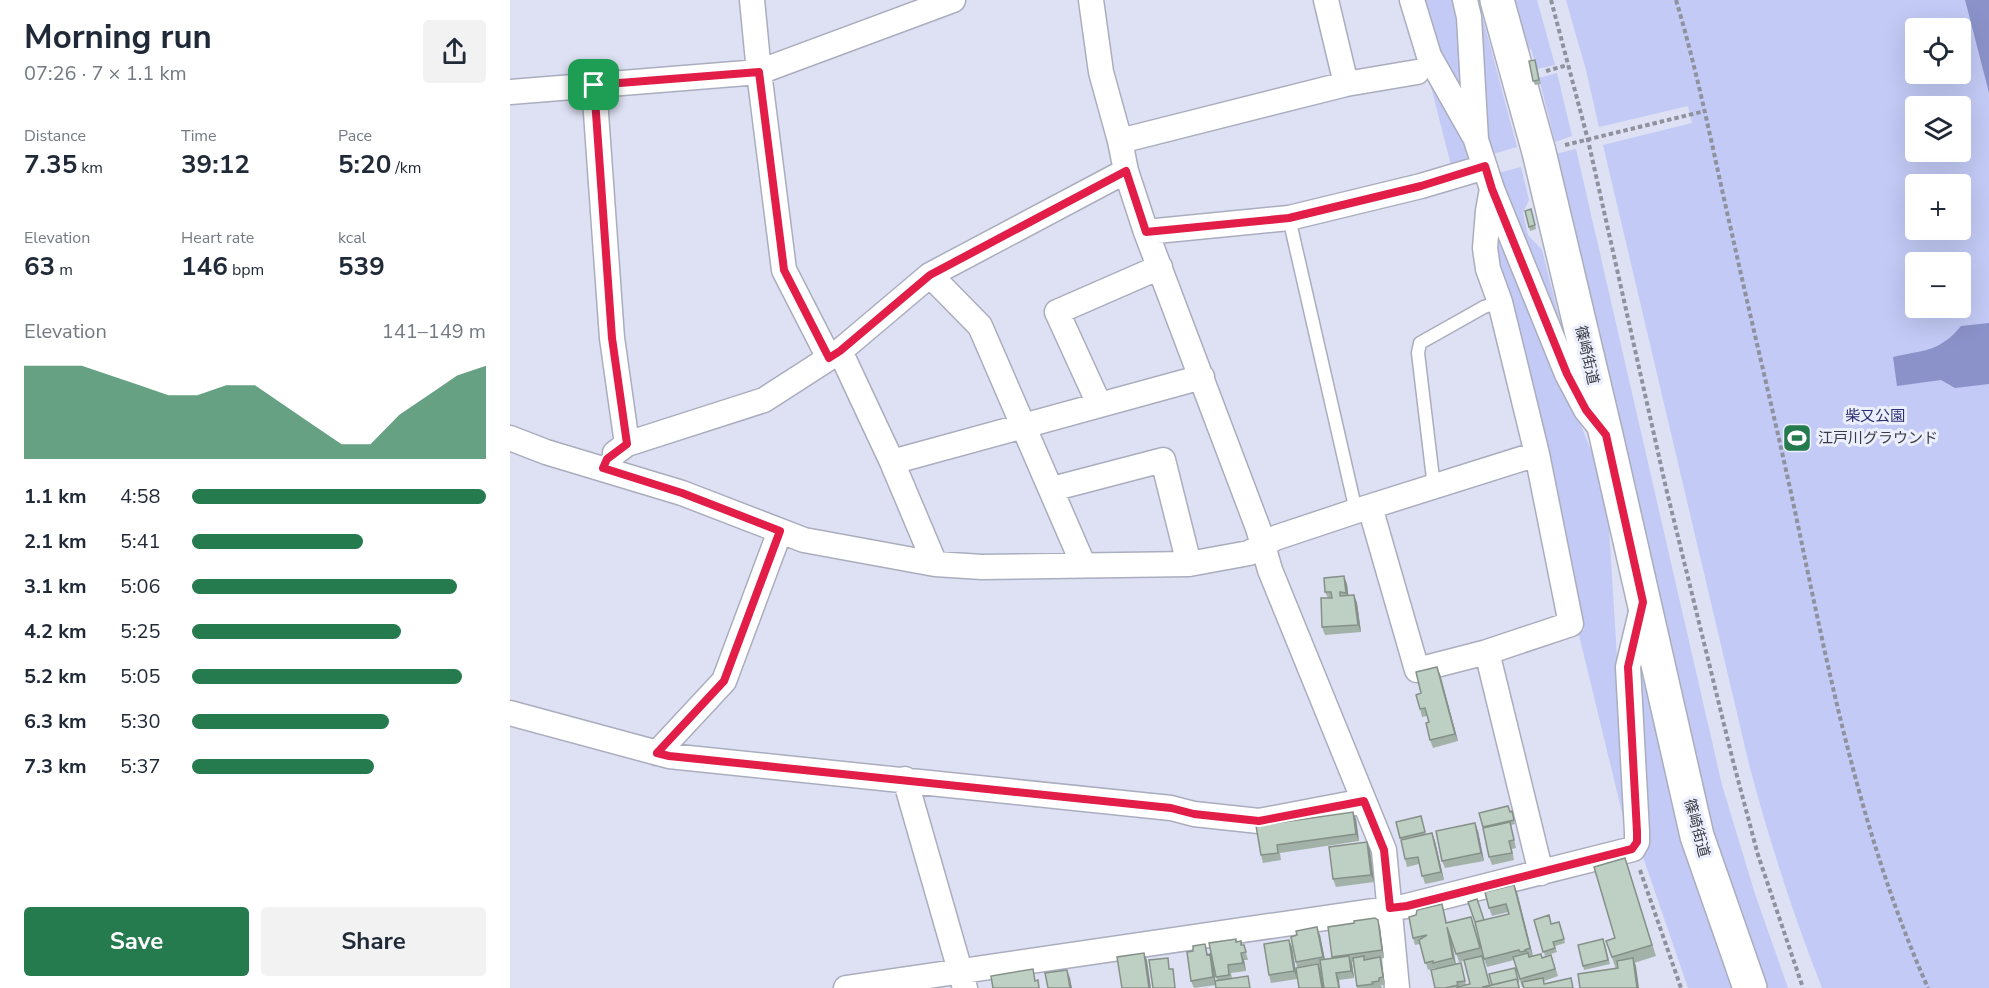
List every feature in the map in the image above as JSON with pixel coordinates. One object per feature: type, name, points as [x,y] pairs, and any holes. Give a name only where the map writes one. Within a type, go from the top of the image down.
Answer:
[{"type":"main road","name":"篠崎街道","points":[[1497,0],[1539,152],[1697,836],[1750,988]]},
{"type":"street","points":[[753,0],[759,72],[784,270],[835,355],[892,462],[934,564]]},
{"type":"street","points":[[510,92],[759,72],[953,0]]},
{"type":"street","points":[[1092,0],[1101,72],[1126,171],[1146,232],[1202,377],[1270,570],[1384,850],[1397,988]]},
{"type":"street","points":[[1326,0],[1346,84]]},
{"type":"street","points":[[1412,0],[1429,56],[1476,140],[1488,178],[1567,374],[1586,410],[1606,435]]},
{"type":"street","points":[[1465,0],[1469,17],[1476,140]]},
{"type":"street","points":[[1120,141],[1346,84],[1417,72]]},
{"type":"street","points":[[594,85],[612,338],[627,444]]},
{"type":"street","points":[[603,468],[607,459],[627,444],[764,400],[835,355],[930,275],[1126,171]]},
{"type":"street","points":[[1146,232],[1289,218],[1421,186],[1488,178]]},
{"type":"street","points":[[1363,509],[1417,670],[1486,652],[1571,624],[1537,454],[1500,302],[1488,269],[1485,248],[1488,178]]},
{"type":"street","points":[[1099,404],[1057,312],[1160,267]]},
{"type":"street","points":[[930,275],[980,326],[1083,564]]},
{"type":"street","points":[[892,462],[1202,377]]},
{"type":"street","points":[[510,438],[546,452],[682,493],[804,540],[934,564],[982,567],[1189,564],[1249,553],[1275,538],[1537,454]]},
{"type":"street","points":[[1052,489],[1163,460],[1189,564]]},
{"type":"street","points":[[657,753],[724,681],[780,531]]},
{"type":"street","points":[[846,988],[962,980],[1407,906],[1632,849],[1637,842],[1628,667],[1643,602]]},
{"type":"street","points":[[1486,652],[1541,873]]},
{"type":"street","points":[[510,713],[669,756],[1171,808],[1194,814],[1259,821],[1364,801]]},
{"type":"street","points":[[905,779],[962,980]]},
{"type":"lane","points":[[1289,218],[1363,509]]},
{"type":"lane","points":[[1434,488],[1418,353],[1420,343],[1484,307],[1500,302]]},
{"type":"path","points":[[1551,0],[1588,140],[1669,499],[1727,738],[1758,855],[1803,988]]},
{"type":"path","points":[[1676,0],[1705,111],[1819,627],[1857,784],[1888,884],[1928,988]]},
{"type":"path","points":[[1555,69],[1568,65]]},
{"type":"path","points":[[1573,143],[1705,111]]},
{"type":"path","points":[[1637,861],[1681,988]]},
{"type":"green space","points":[[1422,0],[1458,0],[1467,110],[1440,60]]},
{"type":"green space","points":[[1472,0],[1478,0],[1517,147],[1493,154],[1481,107]]},
{"type":"green space","points":[[1512,0],[1537,0],[1555,65],[1537,69],[1531,49],[1526,49]]},
{"type":"green space","name":"柴又公園","points":[[1566,0],[1965,0],[1970,18],[1905,18],[1905,84],[1971,84],[1971,23],[1989,93],[1989,988],[1822,988],[1782,877],[1749,764],[1603,145],[1692,123],[1688,106],[1599,127]]},
{"type":"green space","points":[[1427,71],[1472,154],[1469,164],[1452,169]]},
{"type":"green space","points":[[1557,73],[1572,136],[1555,142],[1539,78]]},
{"type":"green space","points":[[1576,149],[1722,785],[1755,894],[1788,988],[1767,988],[1752,950],[1701,792],[1555,154]]},
{"type":"green space","points":[[1521,167],[1529,200],[1523,213],[1528,235],[1542,250],[1571,364],[1498,173]]},
{"type":"green space","points":[[1494,210],[1605,485],[1628,837],[1578,631],[1584,630],[1507,299],[1498,275]]},
{"type":"green space","points":[[1644,668],[1736,988],[1688,988],[1643,857],[1646,847],[1638,672]]},
{"type":"shaded area","points":[[1965,0],[1989,0],[1989,93],[1971,18]]},
{"type":"shaded area","points":[[1989,323],[1989,384],[1955,388],[1941,380],[1897,386],[1893,357],[1930,349],[1946,341],[1961,326]]},
{"type":"building","points":[[1535,60],[1539,80],[1533,81],[1529,61]]},
{"type":"building","points":[[1531,209],[1535,225],[1529,227],[1525,211]]},
{"type":"building","points":[[1344,576],[1346,593],[1340,592],[1340,596],[1354,595],[1358,625],[1322,627],[1321,598],[1332,598],[1331,592],[1325,592],[1324,578]]},
{"type":"building","points":[[1437,667],[1455,734],[1430,740],[1425,708],[1420,709],[1416,695],[1421,693],[1416,672]]},
{"type":"building","points":[[1508,806],[1514,820],[1483,827],[1479,813]]},
{"type":"building","points":[[1353,812],[1356,834],[1277,845],[1278,853],[1261,855],[1256,826]]},
{"type":"building","points":[[1421,816],[1425,832],[1400,838],[1396,822]]},
{"type":"building","points":[[1510,822],[1514,840],[1509,841],[1512,853],[1489,857],[1483,828]]},
{"type":"building","points":[[1475,823],[1481,853],[1442,861],[1436,831]]},
{"type":"building","points":[[1432,833],[1441,872],[1422,876],[1418,857],[1405,859],[1401,840]]},
{"type":"building","points":[[1367,842],[1371,875],[1333,879],[1329,847]]},
{"type":"building","points":[[1625,858],[1652,945],[1612,957],[1606,941],[1615,938],[1594,867]]},
{"type":"building","points":[[1514,885],[1530,948],[1526,951],[1520,952],[1519,950],[1484,959],[1475,922],[1509,914],[1506,904],[1489,908],[1485,892]]},
{"type":"building","points":[[1477,899],[1484,920],[1475,922],[1468,902]]},
{"type":"building","points":[[1442,904],[1446,923],[1471,917],[1480,948],[1456,954],[1447,927],[1453,958],[1425,963],[1419,940],[1427,935],[1413,938],[1409,917],[1416,915],[1417,910]]},
{"type":"building","points":[[1549,915],[1551,924],[1559,922],[1564,939],[1553,942],[1555,948],[1543,952],[1534,920]]},
{"type":"building","points":[[1375,918],[1378,920],[1382,950],[1332,957],[1328,927]]},
{"type":"building","points":[[1317,927],[1323,957],[1296,962],[1291,937],[1297,935],[1296,931]]},
{"type":"building","points":[[1236,939],[1236,942],[1241,941],[1241,945],[1244,945],[1246,952],[1241,953],[1243,963],[1228,965],[1229,975],[1216,977],[1209,943]]},
{"type":"building","points":[[1603,939],[1608,960],[1583,966],[1578,945]]},
{"type":"building","points":[[1289,940],[1294,971],[1269,975],[1264,944]]},
{"type":"building","points":[[1205,944],[1207,955],[1210,954],[1213,977],[1191,981],[1187,952],[1193,951],[1193,946]]},
{"type":"building","points":[[1144,953],[1149,988],[1122,988],[1117,957]]},
{"type":"building","points":[[1528,953],[1529,957],[1541,954],[1542,958],[1551,955],[1555,969],[1520,979],[1513,957]]},
{"type":"building","points":[[1349,956],[1351,971],[1336,973],[1339,988],[1324,988],[1320,960]]},
{"type":"building","points":[[1364,956],[1364,960],[1380,957],[1383,977],[1379,978],[1379,981],[1372,982],[1373,984],[1357,986],[1353,958]]},
{"type":"building","points":[[1482,956],[1490,986],[1457,988],[1470,984],[1464,960]]},
{"type":"building","points":[[1168,958],[1169,969],[1173,969],[1175,988],[1153,988],[1149,960]]},
{"type":"building","points":[[1633,958],[1637,988],[1580,988],[1578,974],[1618,968],[1617,961]]},
{"type":"building","points":[[1461,963],[1465,981],[1457,982],[1458,985],[1435,988],[1431,970]]},
{"type":"building","points":[[1318,964],[1322,988],[1299,988],[1296,968]]},
{"type":"building","points":[[1515,968],[1518,980],[1492,985],[1489,974]]},
{"type":"building","points":[[1033,969],[1039,988],[993,988],[991,976]]},
{"type":"building","points":[[1067,970],[1070,988],[1048,988],[1045,973]]},
{"type":"building","points":[[1248,976],[1250,988],[1216,988],[1215,981]]},
{"type":"building","points":[[1543,978],[1544,984],[1571,978],[1573,988],[1524,988],[1522,982]]},
{"type":"building","points":[[1517,979],[1519,988],[1483,987]]},
{"type":"place","name":"江戸川グラウンド","points":[[1797,438]]},
{"type":"route","points":[[759,72],[784,270],[829,358],[930,275],[1126,171],[1146,232],[1289,218],[1421,186],[1485,166],[1492,189],[1567,374],[1586,410],[1606,435],[1643,602],[1628,667],[1637,832],[1637,842],[1632,849],[1407,906],[1390,908],[1384,850],[1364,801],[1259,821],[1194,814],[1171,808],[657,753],[724,681],[780,531],[682,493],[603,468],[607,459],[627,444],[612,338],[594,85],[759,72]]}]
